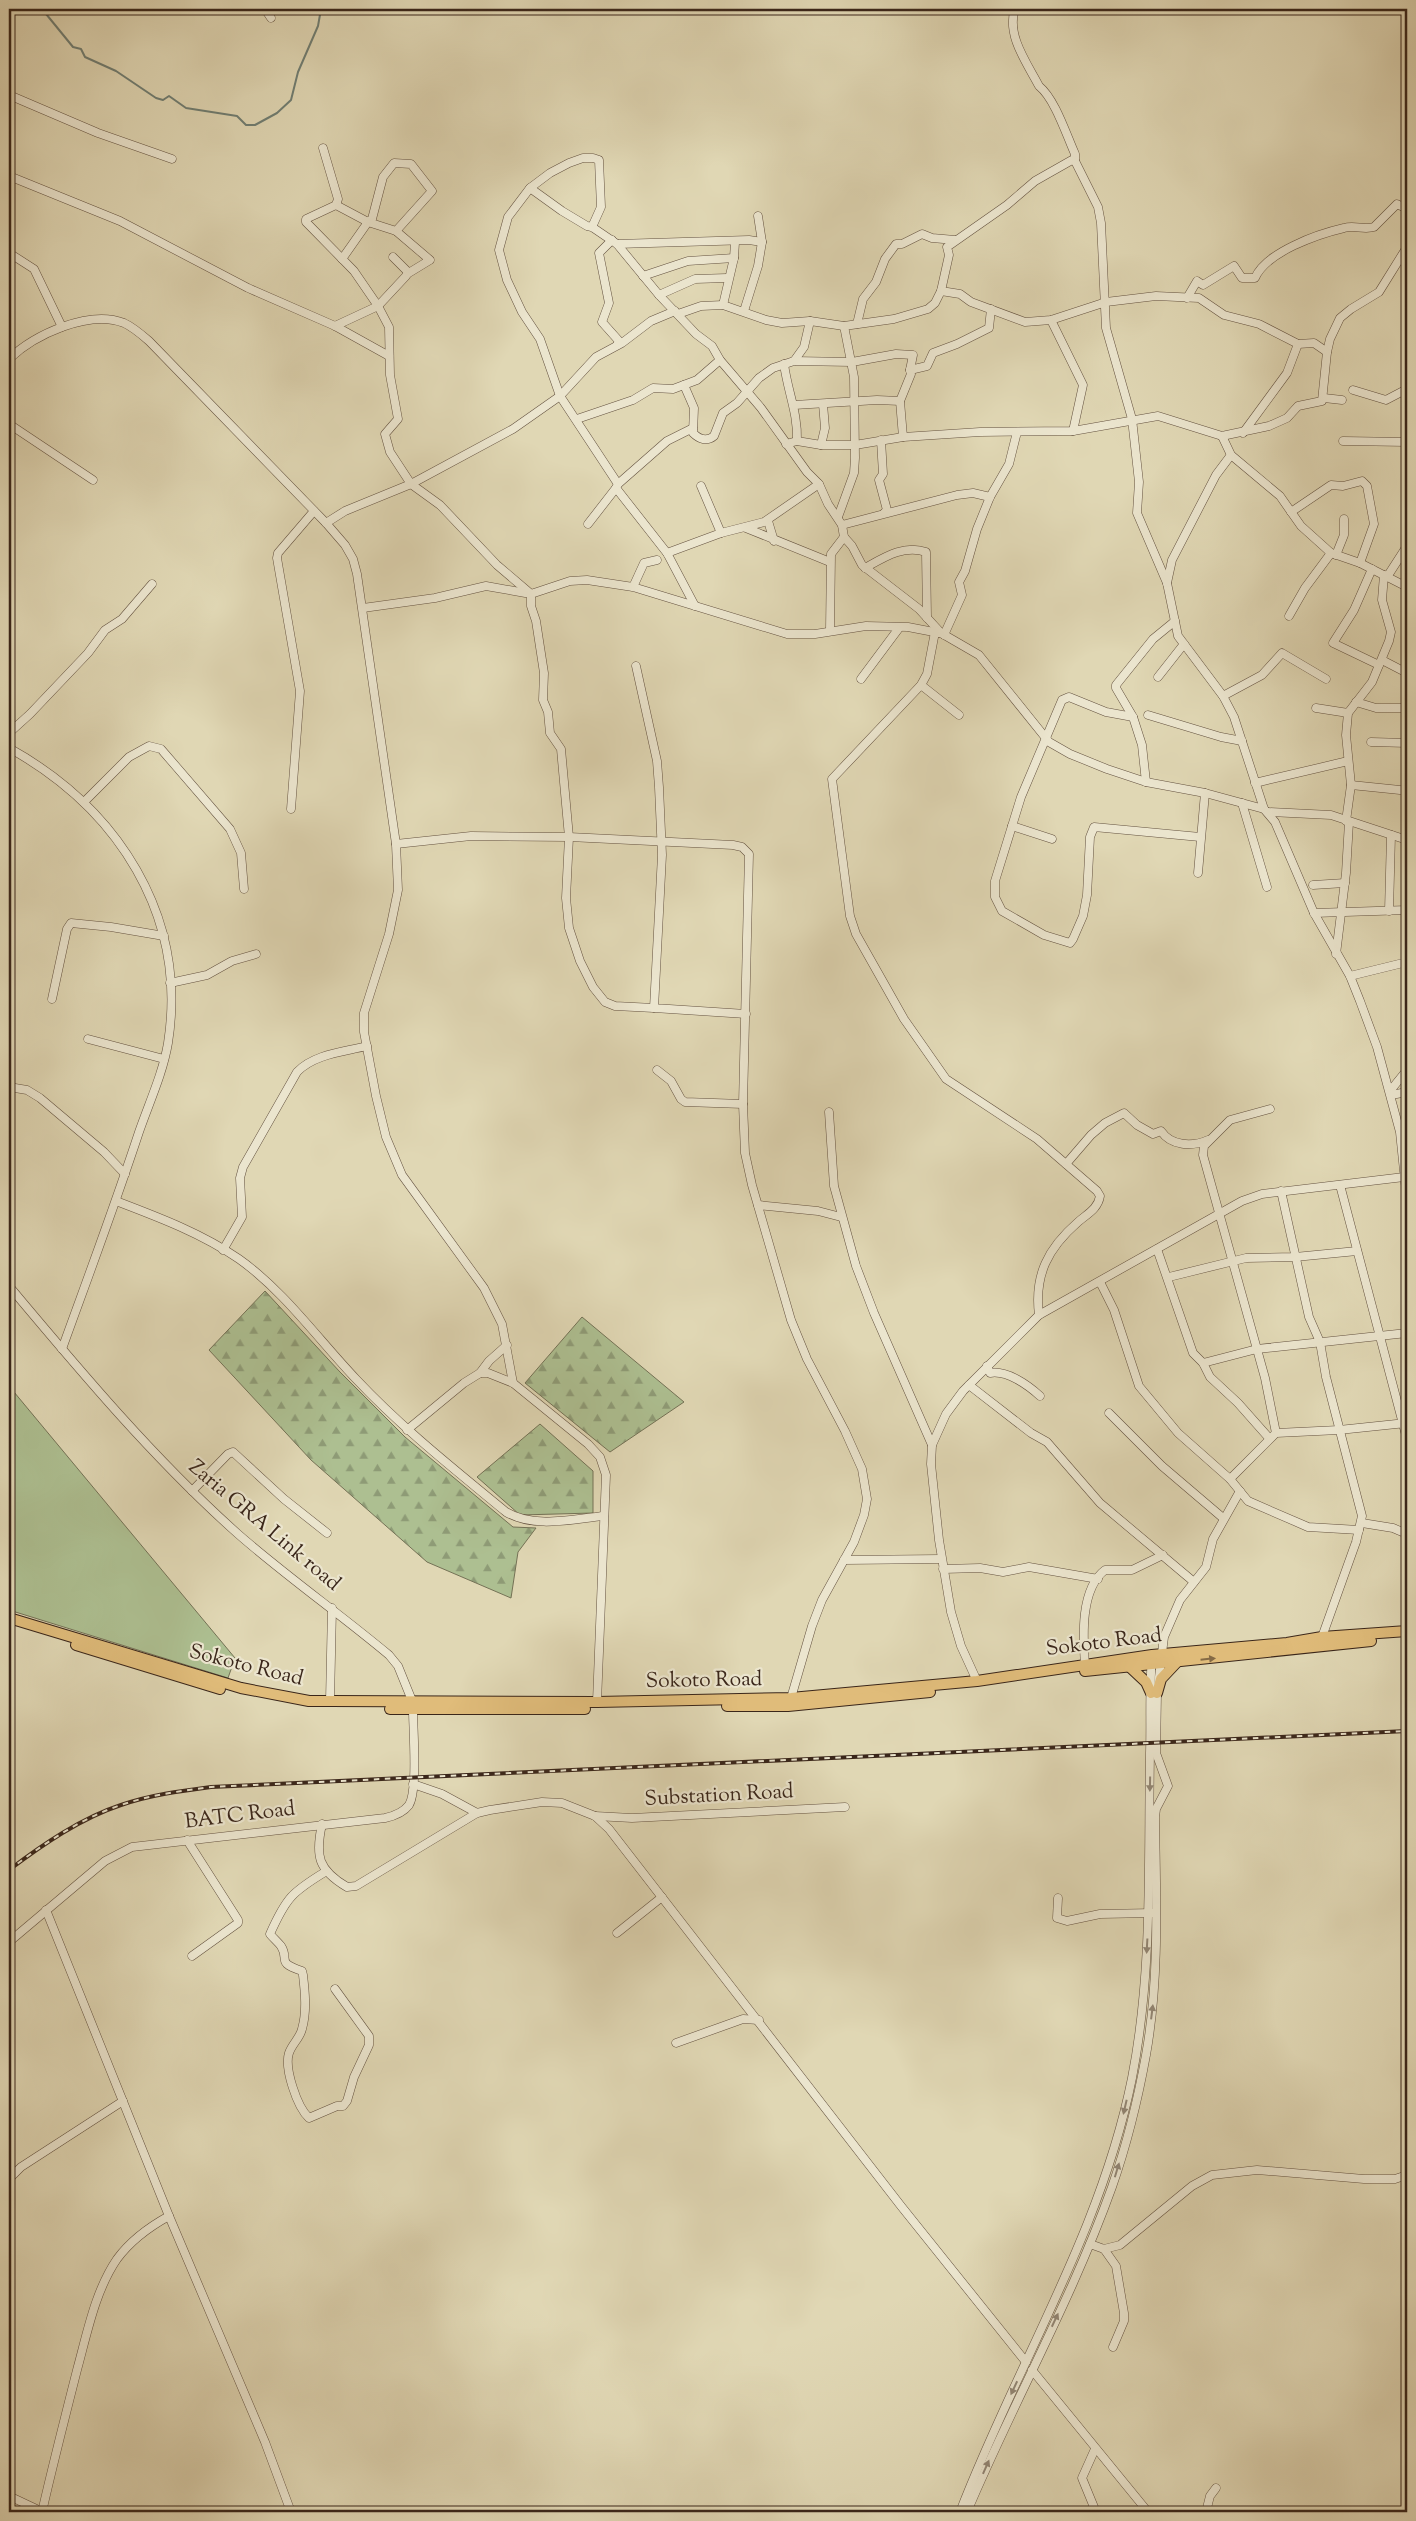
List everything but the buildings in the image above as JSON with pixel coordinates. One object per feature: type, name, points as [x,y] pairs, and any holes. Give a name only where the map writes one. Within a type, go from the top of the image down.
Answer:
[{"type":"main road","name":"Sokoto Road","points":[[9,1618],[241,1688],[309,1701],[413,1706]]},
{"type":"main road","name":"Sokoto Road","points":[[9,1624],[148,1669],[273,1701],[307,1706],[788,1706],[976,1687],[1056,1675],[1130,1667],[1156,1660]]},
{"type":"main road","name":"Sokoto Road","points":[[504,1705],[791,1698],[976,1681],[1085,1665],[1156,1660],[1322,1637],[1407,1631]]},
{"type":"main road","points":[[1156,1660],[1177,1662],[1407,1637]]},
{"type":"main road","points":[[1130,1667],[1146,1682],[1154,1693],[1161,1679],[1177,1662]]},
{"type":"street","points":[[265,9],[271,18]]},
{"type":"street","points":[[1015,9],[1012,24],[1014,36],[1039,86],[1045,91],[1055,109],[1075,154],[1075,161],[1099,212],[1104,249],[1106,328],[1132,419],[1139,482],[1137,513],[1166,583],[1178,636],[1223,696],[1234,717],[1266,811],[1275,822],[1314,913],[1350,976],[1377,1046],[1400,1132],[1407,1200]]},
{"type":"street","points":[[9,96],[106,136],[172,159]]},
{"type":"street","points":[[323,148],[338,199],[336,205]]},
{"type":"street","points":[[592,227],[601,207],[598,158],[583,158],[550,173],[530,188],[508,217],[499,250],[515,299],[540,339],[560,396],[578,419],[583,432],[617,486],[667,553],[695,606]]},
{"type":"street","points":[[326,523],[345,511],[411,484],[513,430],[560,396],[589,362],[651,321],[676,312],[701,306],[723,305],[774,322],[810,321],[844,326],[894,319],[928,309],[935,303],[941,291],[949,255],[947,247],[954,240],[964,236],[1007,205],[1041,177],[1072,160],[1075,161]]},
{"type":"street","points":[[342,259],[372,219],[387,170],[394,164],[411,164],[432,191],[396,231]]},
{"type":"street","points":[[9,176],[120,221],[248,288],[335,326],[389,356]]},
{"type":"street","points":[[530,188],[562,211],[592,227],[614,242],[659,295],[696,334],[712,346],[720,360],[819,484],[828,504],[838,516],[844,537],[852,546],[865,568],[927,618],[940,634]]},
{"type":"street","points":[[1187,298],[1197,281],[1203,285],[1234,266],[1242,278],[1255,278],[1257,272],[1283,250],[1344,228],[1374,227],[1397,204],[1407,209]]},
{"type":"street","points":[[335,326],[378,306],[408,274],[430,260],[396,231],[368,222],[336,205],[315,213],[306,219],[306,222],[354,271],[378,306],[389,327],[392,391],[398,419],[385,434],[390,452],[411,484],[440,505],[497,565],[531,594],[531,606],[536,622],[544,673],[543,700],[548,712],[550,733],[561,749],[569,837],[566,898],[569,928],[580,961],[592,988],[605,1002],[615,1006],[746,1014]]},
{"type":"street","points":[[744,311],[758,266],[762,242],[758,216]]},
{"type":"street","points":[[857,324],[863,299],[876,282],[886,259],[896,244],[902,244],[922,234],[932,238],[954,240]]},
{"type":"street","points":[[617,345],[619,341],[602,322],[610,303],[599,254],[614,242],[735,242],[749,240],[762,242]]},
{"type":"street","points":[[723,305],[727,278],[734,258],[735,242]]},
{"type":"street","points":[[1324,398],[1326,352],[1330,338],[1340,318],[1379,292],[1407,247]]},
{"type":"street","points":[[9,253],[33,266],[62,327]]},
{"type":"street","points":[[393,257],[406,269],[408,274]]},
{"type":"street","points":[[643,276],[688,262],[734,258]]},
{"type":"street","points":[[659,295],[695,279],[727,278]]},
{"type":"street","points":[[941,291],[960,294],[971,302],[1025,322],[1051,320],[1106,302],[1156,296],[1199,298],[1224,315],[1260,324],[1298,344],[1314,343],[1326,352]]},
{"type":"street","points":[[910,370],[927,366],[931,354],[939,349],[957,344],[989,328],[994,310]]},
{"type":"street","points":[[9,359],[28,343],[62,327],[102,319],[114,320],[130,326],[149,341],[326,523],[345,545],[353,559],[363,608],[396,844],[398,890],[389,934],[364,1013],[367,1046],[386,1137],[395,1160],[420,1201],[484,1288],[502,1324],[513,1383]]},
{"type":"street","points":[[1051,320],[1083,385],[1073,431]]},
{"type":"street","points":[[794,361],[804,347],[810,321]]},
{"type":"street","points":[[838,516],[854,473],[855,445],[855,402],[852,362],[844,326]]},
{"type":"street","points":[[1243,433],[1287,373],[1298,344]]},
{"type":"street","points":[[684,385],[694,408],[693,433],[698,438],[708,439],[713,437],[723,413],[737,403],[746,391],[768,372],[784,364],[794,361],[852,362],[896,354],[913,355],[911,374],[900,401],[903,437]]},
{"type":"street","points":[[578,419],[633,400],[653,388],[668,390],[684,385],[700,378],[720,360]]},
{"type":"street","points":[[784,364],[794,405],[793,408],[798,420],[797,440]]},
{"type":"street","points":[[1353,390],[1386,400],[1407,390]]},
{"type":"street","points":[[786,444],[797,440],[820,445],[855,445],[903,437],[980,432],[1073,431],[1104,427],[1132,419],[1158,416],[1222,436],[1269,426],[1324,398],[1342,400]]},
{"type":"street","points":[[794,405],[900,401]]},
{"type":"street","points":[[820,445],[825,428],[823,404]]},
{"type":"street","points":[[9,424],[93,480]]},
{"type":"street","points":[[588,524],[617,486],[667,441],[693,428]]},
{"type":"street","points":[[1017,432],[1009,464],[990,497],[960,582],[962,595],[940,634],[927,674],[921,684],[832,778],[852,925],[904,1019],[946,1079],[1037,1139],[1097,1191],[1099,1201],[1093,1210],[1061,1238],[1050,1252],[1040,1274],[1036,1294],[1039,1315]]},
{"type":"street","points":[[1222,436],[1231,455],[1280,496],[1301,526],[1333,554],[1372,569],[1407,587]]},
{"type":"street","points":[[881,440],[883,474],[879,480],[887,507],[884,512]]},
{"type":"street","points":[[1343,441],[1407,442]]},
{"type":"street","points":[[1166,583],[1172,560],[1216,475],[1231,455]]},
{"type":"street","points":[[1291,512],[1331,484],[1344,486],[1362,481],[1367,486],[1374,524],[1360,564]]},
{"type":"street","points":[[667,553],[721,533],[768,521],[819,484]]},
{"type":"street","points":[[701,486],[721,533]]},
{"type":"street","points":[[842,525],[884,512],[957,495],[973,493],[990,497]]},
{"type":"street","points":[[291,809],[300,690],[277,558],[278,553],[314,511]]},
{"type":"street","points":[[1289,616],[1305,588],[1333,554],[1344,535],[1344,519]]},
{"type":"street","points":[[768,521],[774,541]]},
{"type":"street","points":[[746,528],[774,541],[830,562]]},
{"type":"street","points":[[830,631],[830,562],[834,547],[844,537]]},
{"type":"street","points":[[1336,954],[1345,883],[1351,785],[1348,761],[1348,713],[1372,682],[1391,632],[1382,600],[1386,576],[1407,546]]},
{"type":"street","points":[[865,568],[892,552],[921,550],[926,552],[927,618]]},
{"type":"street","points":[[633,587],[644,563],[657,560]]},
{"type":"street","points":[[1372,569],[1354,610],[1333,643],[1407,673]]},
{"type":"street","points":[[363,608],[435,598],[486,586],[531,594],[579,580],[633,587],[787,634],[816,634],[866,626],[908,627],[940,634],[979,655],[1044,737],[1070,754],[1146,782],[1205,793],[1266,811],[1312,813],[1348,821],[1407,840]]},
{"type":"street","points":[[9,733],[30,714],[75,666],[105,630],[122,619],[152,584]]},
{"type":"street","points":[[1146,782],[1142,745],[1133,716],[1118,692],[1116,684],[1153,639],[1175,621]]},
{"type":"street","points":[[862,679],[899,628]]},
{"type":"street","points":[[1158,677],[1184,644]]},
{"type":"street","points":[[1223,696],[1262,675],[1282,653],[1326,679]]},
{"type":"street","points":[[636,666],[656,761],[662,842],[654,1008]]},
{"type":"street","points":[[921,684],[959,715]]},
{"type":"street","points":[[1133,716],[1106,712],[1075,699],[1065,697],[1044,737],[1012,826],[995,881],[998,906],[1002,911],[1044,935],[1070,943],[1083,916],[1087,895],[1090,837],[1094,828],[1200,838]]},
{"type":"street","points":[[1356,702],[1376,708],[1407,708]]},
{"type":"street","points":[[1316,708],[1348,713]]},
{"type":"street","points":[[1148,715],[1221,738],[1242,741]]},
{"type":"street","points":[[1371,742],[1407,743]]},
{"type":"street","points":[[85,801],[129,757],[143,748],[154,746],[161,749],[230,829],[241,853],[244,889]]},
{"type":"street","points":[[9,748],[52,774],[85,801],[122,848],[147,889],[161,919],[170,983],[170,1030],[164,1059],[116,1201],[62,1349]]},
{"type":"street","points":[[1255,783],[1348,761]]},
{"type":"street","points":[[1351,785],[1400,790]]},
{"type":"street","points":[[1198,873],[1205,793]]},
{"type":"street","points":[[1242,803],[1267,887]]},
{"type":"street","points":[[1012,826],[1052,839]]},
{"type":"street","points":[[1389,911],[1391,835]]},
{"type":"street","points":[[396,844],[471,836],[569,837],[733,845],[742,846],[749,854],[743,1104],[745,1153],[791,1320],[807,1359],[845,1431],[865,1482],[866,1499],[864,1515],[844,1560],[822,1600],[812,1626],[791,1698]]},
{"type":"street","points":[[1313,885],[1345,883]]},
{"type":"street","points":[[1314,913],[1340,914],[1407,910]]},
{"type":"street","points":[[52,999],[67,929],[70,923],[111,927],[164,936]]},
{"type":"street","points":[[170,983],[207,975],[232,961],[256,954]]},
{"type":"street","points":[[1350,976],[1407,962]]},
{"type":"street","points":[[88,1039],[164,1059]]},
{"type":"street","points":[[223,1250],[242,1217],[240,1178],[242,1167],[297,1072],[308,1063],[328,1055],[367,1046]]},
{"type":"street","points":[[658,1070],[670,1081],[680,1099],[685,1102],[743,1104]]},
{"type":"street","points":[[1390,1093],[1407,1070]]},
{"type":"street","points":[[9,1087],[27,1090],[40,1098],[104,1152],[125,1174]]},
{"type":"street","points":[[1390,1093],[1407,1092]]},
{"type":"street","points":[[1270,1109],[1230,1120],[1204,1146],[1203,1155],[1257,1349],[1276,1433]]},
{"type":"street","points":[[829,1112],[834,1186],[856,1266],[874,1313],[932,1445]]},
{"type":"street","points":[[1066,1164],[1091,1135],[1105,1123],[1124,1114],[1153,1134],[1161,1131],[1166,1139],[1196,1144],[1210,1140]]},
{"type":"street","points":[[976,1681],[961,1646],[951,1612],[942,1569],[931,1464],[932,1445],[946,1414],[969,1385],[1039,1315],[1242,1201],[1262,1194],[1281,1191],[1404,1176]]},
{"type":"street","points":[[1340,1185],[1405,1423],[1407,1439]]},
{"type":"street","points":[[1281,1191],[1309,1317],[1320,1342],[1360,1526],[1322,1637]]},
{"type":"street","points":[[116,1201],[173,1223],[238,1258],[266,1281],[407,1430],[518,1519],[532,1522],[604,1516]]},
{"type":"street","points":[[758,1205],[818,1211],[842,1217]]},
{"type":"street","points":[[1158,1249],[1193,1352],[1203,1363],[1210,1377],[1269,1438]]},
{"type":"street","points":[[1169,1277],[1246,1258],[1295,1257],[1357,1251]]},
{"type":"street","points":[[1100,1282],[1114,1310],[1139,1386],[1178,1433],[1230,1479],[1248,1501],[1308,1527],[1360,1526],[1392,1528],[1407,1534]]},
{"type":"street","name":"Zaria GRA Link road","points":[[9,1286],[62,1349],[192,1491],[239,1534],[389,1655],[398,1666],[413,1706]]},
{"type":"street","points":[[1203,1363],[1257,1349],[1407,1333]]},
{"type":"street","points":[[407,1430],[464,1383],[480,1373],[506,1345]]},
{"type":"street","points":[[987,1366],[990,1374],[996,1372],[1019,1381],[1040,1396]]},
{"type":"street","points":[[480,1373],[496,1375],[513,1383],[588,1444],[600,1457],[606,1475],[597,1702]]},
{"type":"street","points":[[969,1385],[1031,1433],[1047,1442],[1100,1503],[1194,1582]]},
{"type":"street","points":[[1110,1413],[1162,1466],[1223,1518]]},
{"type":"street","points":[[1230,1479],[1276,1433],[1339,1430],[1405,1423]]},
{"type":"street","points":[[192,1491],[228,1454],[233,1452],[284,1499],[327,1533]]},
{"type":"street","points":[[960,2512],[979,2463],[1026,2362],[1073,2270],[1090,2244],[1125,2145],[1146,2053],[1154,1983],[1154,1693],[1156,1660],[1171,1618],[1180,1600],[1209,1561],[1213,1539],[1240,1490]]},
{"type":"street","points":[[1085,1665],[1087,1613],[1090,1593],[1098,1579],[1105,1570],[1132,1570],[1163,1555]]},
{"type":"street","points":[[844,1560],[941,1559]]},
{"type":"street","points":[[942,1569],[980,1568],[1003,1572],[1029,1567],[1098,1579]]},
{"type":"street","points":[[330,1701],[332,1608]]},
{"type":"street","points":[[968,2512],[1032,2370],[1073,2270],[1109,2169],[1132,2078],[1153,1913],[1155,1817],[1156,1809],[1168,1786],[1156,1753],[1154,1693]]},
{"type":"street","name":"BATC Road","points":[[9,1942],[98,1867],[123,1850],[187,1840],[385,1818],[398,1814],[411,1800],[413,1784],[413,1706]]},
{"type":"street","points":[[413,1784],[442,1794],[477,1813]]},
{"type":"street","points":[[322,1824],[317,1846],[325,1872],[346,1887],[356,1886],[477,1813],[542,1802],[562,1803],[595,1816],[609,1829],[901,2206],[1026,2362]]},
{"type":"street","name":"Substation Road","points":[[595,1816],[632,1818],[845,1807]]},
{"type":"street","points":[[187,1840],[238,1920],[238,1924],[230,1931],[192,1956]]},
{"type":"street","points":[[325,1872],[295,1891],[279,1913],[270,1934],[282,1947],[284,1961],[291,1967],[302,1971],[303,1975],[306,1999],[303,2026],[289,2053],[288,2066],[300,2103],[309,2118],[336,2106],[342,2106],[347,2100],[354,2077],[369,2045],[369,2036],[335,1989]]},
{"type":"street","points":[[617,1933],[662,1898]]},
{"type":"street","points":[[1058,1898],[1057,1918],[1062,1921],[1082,1919],[1100,1914],[1153,1913]]},
{"type":"street","points":[[46,1910],[169,2216],[265,2442],[291,2512]]},
{"type":"street","points":[[743,2019],[746,2005]]},
{"type":"street","points":[[676,2043],[743,2019],[758,2020]]},
{"type":"street","points":[[9,2179],[21,2168],[123,2101]]},
{"type":"street","points":[[1104,2249],[1120,2244],[1192,2186],[1212,2175],[1257,2170],[1364,2179],[1395,2179],[1407,2175]]},
{"type":"street","points":[[9,2496],[38,2511],[88,2327],[107,2277],[117,2259],[132,2242],[148,2228],[169,2216]]},
{"type":"street","points":[[1090,2244],[1104,2249],[1116,2266],[1124,2320],[1113,2347]]},
{"type":"street","points":[[1032,2370],[1148,2512]]},
{"type":"street","points":[[1095,2448],[1082,2478],[1096,2512]]},
{"type":"street","points":[[1206,2512],[1210,2496],[1216,2488]]},
{"type":"green space","points":[[265,1291],[340,1372],[405,1437],[513,1527],[536,1528],[518,1552],[511,1598],[427,1562],[311,1460],[209,1350]]},
{"type":"green space","points":[[582,1317],[684,1402],[610,1452],[525,1383]]},
{"type":"green space","points":[[9,1386],[235,1658],[228,1678],[9,1610]]},
{"type":"green space","points":[[540,1424],[593,1471],[593,1513],[520,1515],[477,1477]]},
{"type":"waterway","points":[[42,9],[73,47],[81,49],[85,57],[116,71],[156,98],[163,100],[169,96],[186,108],[237,116],[246,125],[255,125],[277,113],[291,100],[298,72],[318,26],[321,9]]},
{"type":"railway","points":[[9,1870],[62,1833],[106,1810],[154,1796],[211,1787],[1407,1731]]}]
